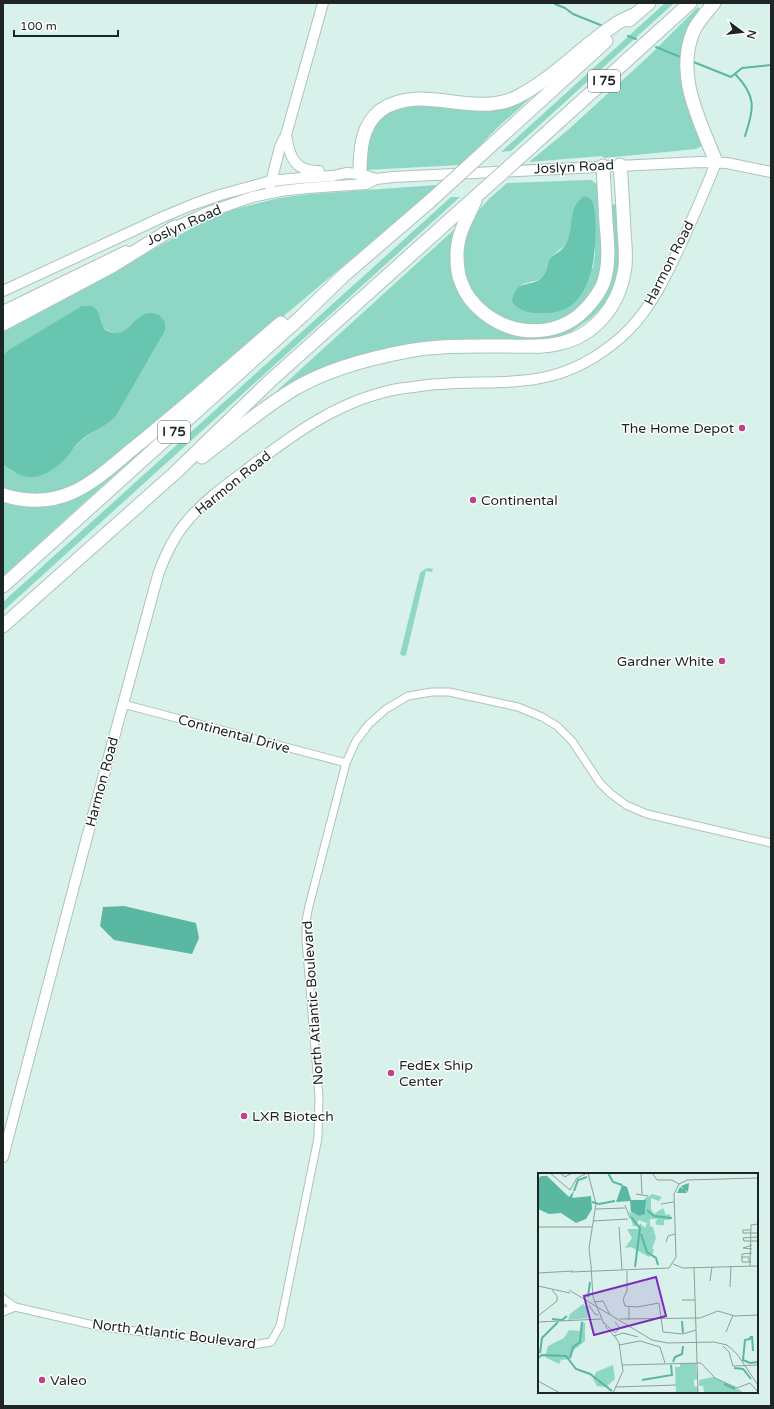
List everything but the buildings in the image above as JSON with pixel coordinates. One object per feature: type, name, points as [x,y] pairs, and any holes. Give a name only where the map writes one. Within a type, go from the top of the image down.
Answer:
[{"type":"highway","name":"I 75","points":[[3,586],[303,315],[343,276],[429,202],[649,3]]},
{"type":"highway","points":[[714,3],[702,17],[695,29],[690,41],[686,66],[692,98],[716,162]]},
{"type":"highway","name":"I 75","points":[[3,626],[176,472],[270,381],[689,4]]},
{"type":"highway","points":[[360,174],[360,157],[363,136],[370,122],[377,113],[387,106],[398,101],[412,99],[480,105],[492,104],[517,97],[545,79],[614,25],[634,15]]},
{"type":"highway","points":[[176,472],[194,463],[246,422],[290,392],[337,370],[372,359],[440,347],[531,346],[561,343],[590,330],[602,319],[611,307],[620,289],[625,273],[626,255],[620,165]]},
{"type":"highway","points":[[479,193],[463,224],[458,240],[457,267],[461,282],[468,295],[476,307],[487,316],[497,323],[509,328],[532,331],[555,328],[584,311],[598,294],[606,275],[608,250],[603,166]]},
{"type":"highway","points":[[3,324],[112,266],[175,227]]},
{"type":"highway","points":[[3,495],[20,500],[47,500],[59,498],[81,489],[157,429],[310,300],[343,276]]},
{"type":"street","points":[[268,194],[280,147],[286,135],[323,3]]},
{"type":"street","points":[[286,135],[290,154],[298,165],[306,170],[346,173]]},
{"type":"street","name":"Joslyn Road","points":[[3,291],[194,204],[237,189],[271,181],[333,176],[346,173],[360,174],[376,179],[620,165],[716,162],[771,172]]},
{"type":"street","name":"Harmon Road","points":[[3,1157],[158,575],[164,558],[174,539],[204,502],[288,438],[325,415],[366,398],[401,389],[440,384],[520,380],[550,376],[571,369],[597,355],[619,339],[636,323],[652,300],[705,193],[716,162]]},
{"type":"street","name":"Joslyn Road","points":[[3,311],[175,227],[221,207],[268,194],[306,188],[366,184],[376,179]]},
{"type":"street","name":"North Atlantic Boulevard","points":[[3,1298],[15,1307],[102,1326],[253,1345],[262,1345],[271,1342],[280,1326],[318,1132],[319,1097],[306,921],[346,763],[356,741],[369,724],[386,709],[408,696],[432,692],[449,692],[518,707],[557,726],[572,741],[600,783],[626,805],[647,814],[771,843]]},
{"type":"street","name":"Continental Drive","points":[[123,704],[346,763]]},
{"type":"street","points":[[3,1312],[15,1307]]},
{"type":"shaded area","points":[[665,3],[674,3],[511,151],[501,152]]},
{"type":"shaded area","points":[[698,7],[702,11],[688,36],[703,143],[702,146],[696,149],[604,158],[602,156],[529,162],[568,130],[650,55]]},
{"type":"shaded area","points":[[536,93],[497,128],[460,165],[366,170],[368,142],[372,129],[383,115],[400,106]]},
{"type":"shaded area","points":[[591,180],[598,185],[603,255],[598,282],[582,306],[559,321],[533,326],[510,322],[488,309],[477,297],[469,284],[463,260],[463,245],[468,231],[478,211],[507,183]],"holes":[[[585,196],[595,211],[595,254],[593,268],[513,295],[522,285],[541,278],[550,259],[567,242],[569,238],[573,209],[579,200]]]},
{"type":"shaded area","points":[[437,185],[418,203],[97,473],[67,490],[59,492],[27,494],[3,488],[3,465],[15,473],[67,457],[80,441],[116,416],[165,331],[132,325],[121,333],[114,333],[102,327],[100,318],[7,351],[3,356],[3,330],[209,219],[227,211],[279,198],[311,194]]},
{"type":"shaded area","points":[[585,196],[592,201],[595,209],[596,236],[592,268],[587,284],[581,295],[569,307],[556,312],[534,313],[518,308],[512,302],[514,294],[520,286],[538,280],[543,275],[552,256],[561,250],[567,242],[575,206],[579,200]]},
{"type":"shaded area","points":[[451,197],[460,197],[3,611],[3,602]]},
{"type":"shaded area","points":[[616,204],[619,266],[612,291],[604,305],[590,319],[568,334],[540,340],[429,344],[268,399],[458,226],[461,288],[525,335],[593,308],[612,205]]},
{"type":"shaded area","points":[[82,306],[92,306],[96,309],[104,329],[110,332],[122,332],[139,317],[150,313],[159,315],[165,322],[165,331],[116,416],[81,440],[59,465],[49,472],[33,477],[18,474],[3,465],[3,356],[7,351]]},
{"type":"shaded area","points":[[155,438],[3,576],[3,498],[39,505]]},
{"type":"shaded area","points":[[429,568],[433,569],[432,572],[426,571],[406,655],[403,656],[400,654],[420,573]]},
{"type":"shaded area","points":[[124,906],[196,923],[199,938],[192,954],[114,940],[100,926],[103,907]]},
{"type":"waterway","points":[[555,4],[565,8],[573,14],[603,26]]},
{"type":"waterway","points":[[628,36],[636,39]]},
{"type":"waterway","points":[[656,47],[683,58]]},
{"type":"waterway","points":[[691,61],[731,77],[742,68],[771,65]]},
{"type":"waterway","points":[[735,74],[747,89],[752,103],[752,110],[745,136]]},
{"type":"place","name":"The Home Depot","points":[[742,428]]},
{"type":"place","name":"Continental","points":[[473,500]]},
{"type":"place","name":"Gardner White","points":[[722,661]]},
{"type":"place","name":"FedEx Ship Center","points":[[391,1073]]},
{"type":"place","name":"LXR Biotech","points":[[244,1116]]},
{"type":"place","name":"Valeo","points":[[42,1380]]}]
